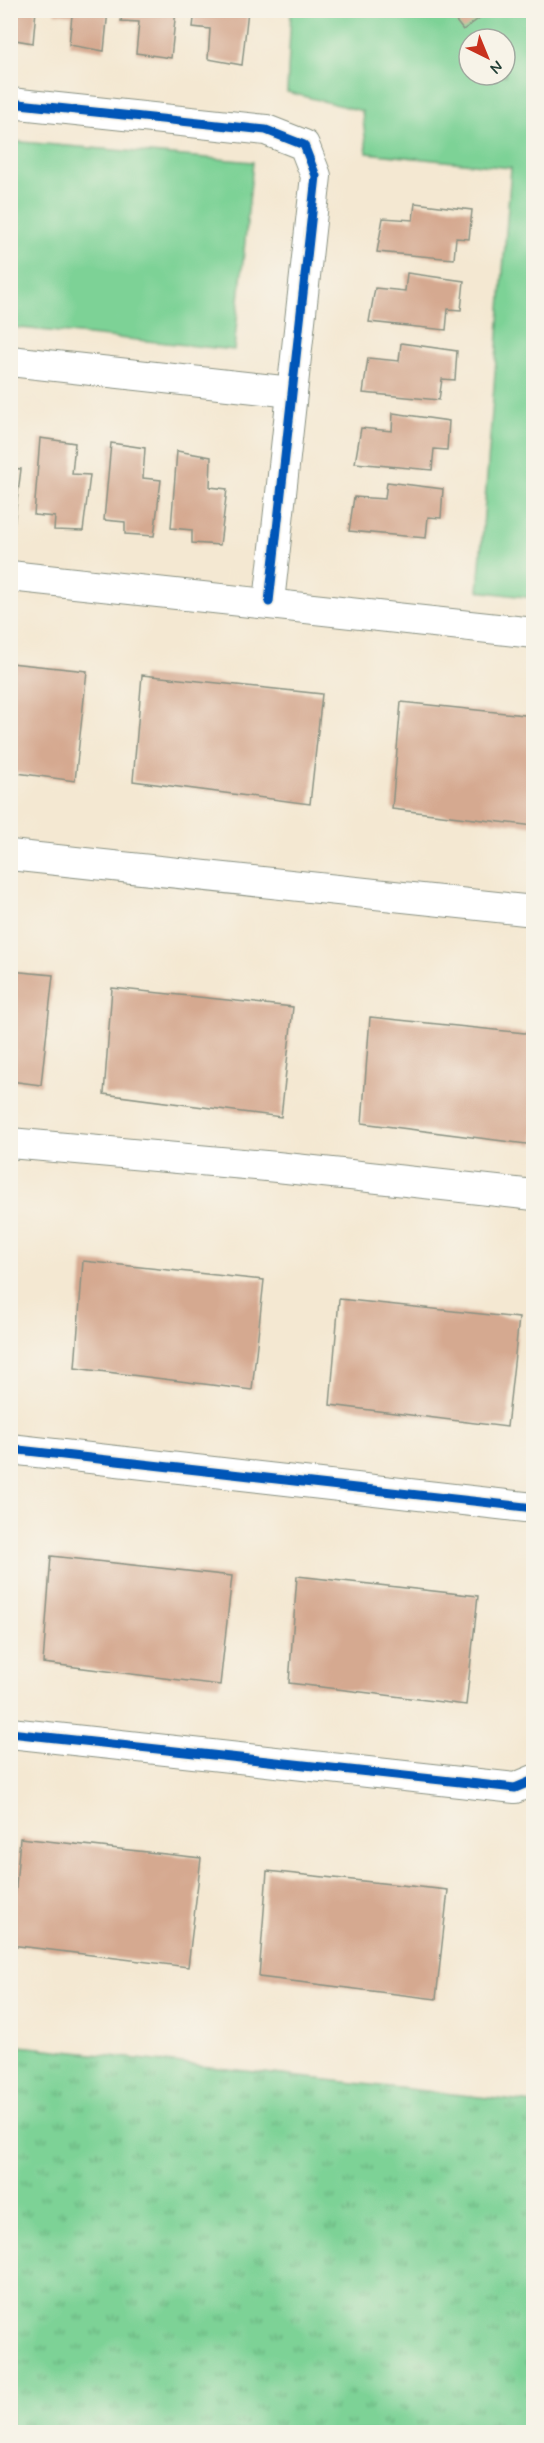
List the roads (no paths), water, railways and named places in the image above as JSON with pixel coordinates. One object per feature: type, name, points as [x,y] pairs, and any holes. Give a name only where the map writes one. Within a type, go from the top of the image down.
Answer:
[{"type":"street","points":[[10,103],[266,130],[304,145],[316,176],[269,602]]},
{"type":"street","points":[[10,361],[292,392]]},
{"type":"street","points":[[10,576],[269,602],[534,633]]},
{"type":"street","points":[[10,855],[534,910]]},
{"type":"street","points":[[10,1143],[277,1167],[534,1195]]},
{"type":"street","points":[[10,1449],[534,1508]]},
{"type":"street","points":[[10,1733],[515,1788],[534,1780]]}]
